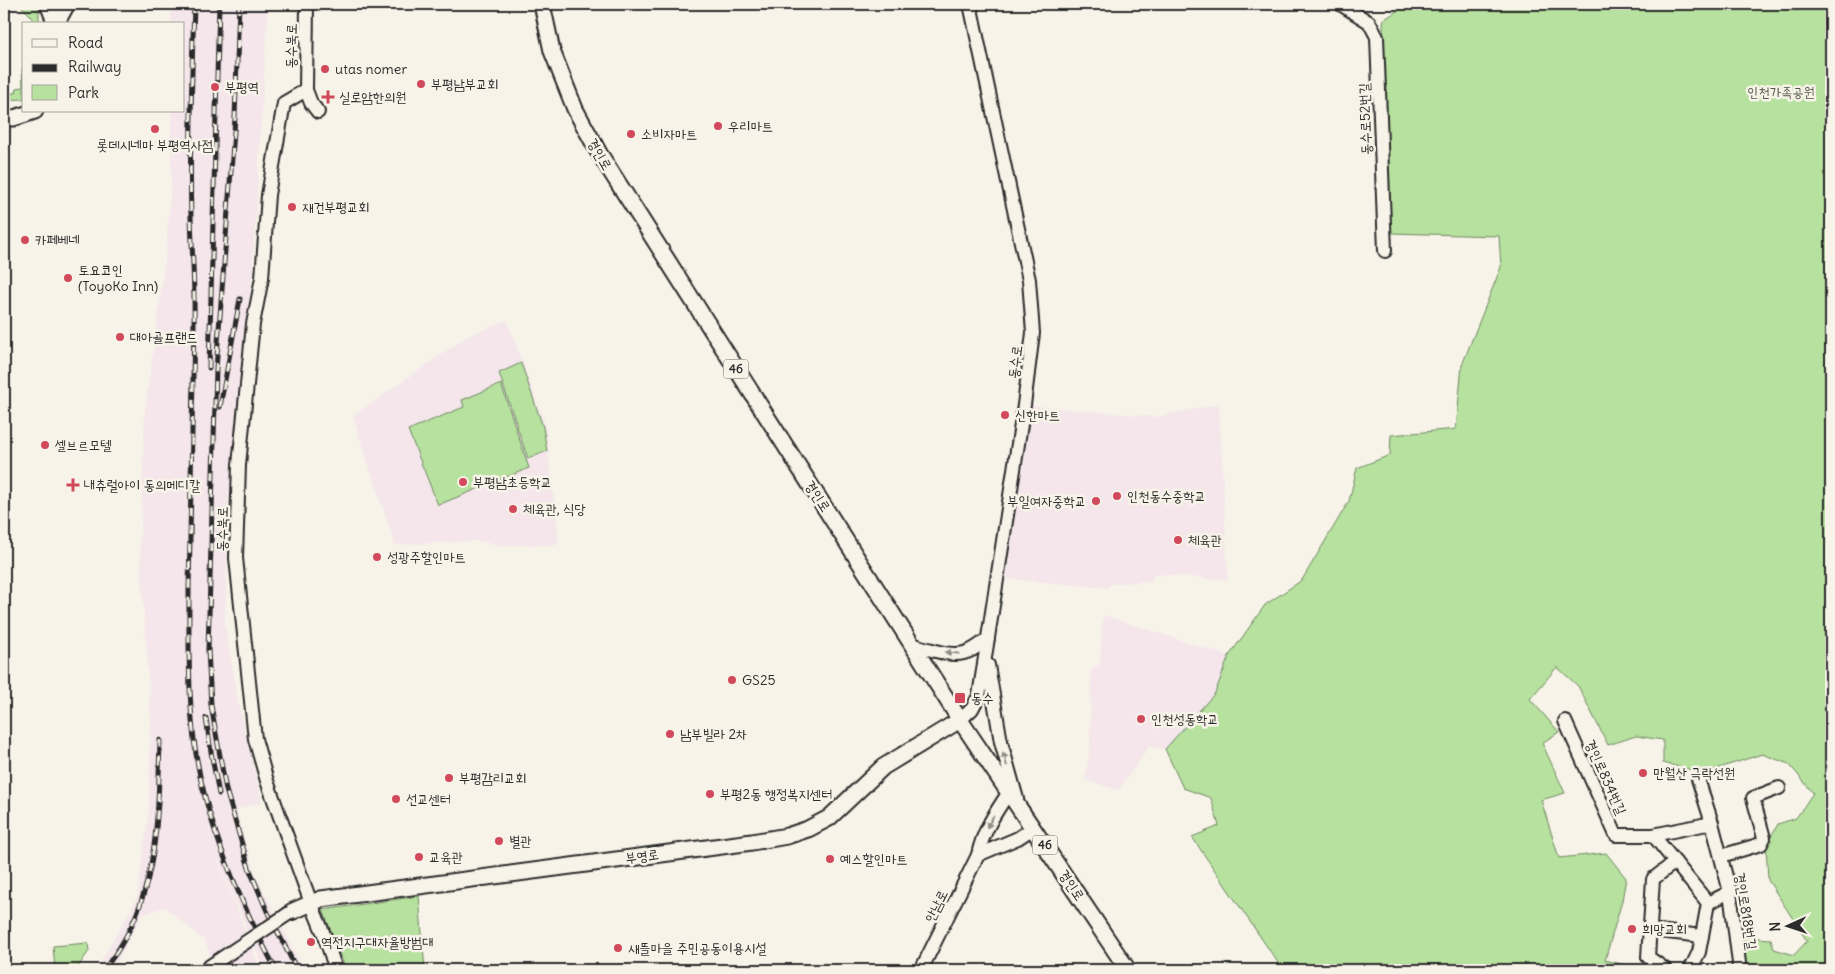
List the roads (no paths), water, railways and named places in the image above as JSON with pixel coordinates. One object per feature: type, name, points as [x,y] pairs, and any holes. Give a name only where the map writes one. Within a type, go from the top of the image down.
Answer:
[{"type":"main road","points":[[48,4],[55,22]]},
{"type":"main road","points":[[57,22],[67,4]]},
{"type":"main road","name":"경인로","points":[[542,4],[552,51],[576,109],[599,153],[960,720],[1128,970]]},
{"type":"main road","points":[[4,118],[14,118],[32,112]]},
{"type":"main road","name":"부영로","points":[[291,912],[321,899],[787,836],[808,829],[830,818],[883,767],[960,720]]},
{"type":"street","name":"동수북로","points":[[307,4],[306,90],[318,112]]},
{"type":"street","name":"동수로","points":[[960,720],[972,709],[979,696],[1024,405],[1033,333],[1029,280],[970,4]]},
{"type":"street","name":"동수로52번길","points":[[1340,4],[1369,22],[1377,37],[1385,251]]},
{"type":"street","name":"동수북로","points":[[306,90],[284,103],[268,195],[262,278],[253,324],[239,465],[236,558],[255,739],[267,781],[336,970]]},
{"type":"street","points":[[913,645],[963,654],[987,644],[1001,742],[1018,806]]},
{"type":"street","name":"경인로834번길","points":[[1565,722],[1616,835],[1653,836]]},
{"type":"street","name":"경인로818번길","points":[[1698,779],[1730,892],[1738,970]]},
{"type":"street","name":"경인로818번길","points":[[1721,856],[1760,844],[1764,838],[1753,798],[1779,788]]},
{"type":"street","name":"안남로","points":[[921,970],[978,855],[982,837],[1009,792]]},
{"type":"street","points":[[1690,970],[1699,952],[1708,902],[1653,836],[1712,823]]},
{"type":"street","points":[[978,855],[1018,838],[1033,828]]},
{"type":"street","points":[[1666,970],[1650,966],[1648,957],[1652,879],[1675,862]]},
{"type":"street","points":[[1708,902],[1730,892]]},
{"type":"street","points":[[204,970],[291,912]]},
{"type":"street","points":[[1650,930],[1702,936]]},
{"type":"railway","points":[[194,4],[190,163],[194,284],[189,591],[189,669],[192,721],[199,772],[211,820],[245,907],[276,970]]},
{"type":"railway","points":[[209,368],[219,4]]},
{"type":"railway","points":[[239,4],[235,118],[216,369],[208,650],[211,705],[226,790],[249,868],[267,911],[297,970]]},
{"type":"railway","points":[[220,407],[240,299]]},
{"type":"railway","points":[[206,718],[219,794]]},
{"type":"railway","points":[[104,970],[134,921],[150,871],[157,819],[160,740]]},
{"type":"place","name":"utas nomer","points":[[325,69]]},
{"type":"place","name":"부평남부교회","points":[[421,84]]},
{"type":"place","name":"부평역","points":[[215,87]]},
{"type":"place","name":"실로암한의원","points":[[328,97]]},
{"type":"place","name":"우리마트","points":[[718,126]]},
{"type":"place","name":"롯데시네마 부평역사점","points":[[155,129]]},
{"type":"place","name":"소비자마트","points":[[631,134]]},
{"type":"place","name":"재건부평교회","points":[[292,207]]},
{"type":"place","name":"카페베네","points":[[25,240]]},
{"type":"place","name":"토요코인 (ToyoKo Inn)","points":[[68,278]]},
{"type":"place","name":"대아골프랜드","points":[[120,337]]},
{"type":"place","name":"신한마트","points":[[1005,415]]},
{"type":"place","name":"셀브르모텔","points":[[45,445]]},
{"type":"place","name":"부평남초등학교","points":[[463,482]]},
{"type":"place","name":"내츄럴아이 동의메디칼","points":[[73,485]]},
{"type":"place","name":"인천동수중학교","points":[[1117,496]]},
{"type":"place","name":"부일여자중학교","points":[[1096,501]]},
{"type":"place","name":"체육관, 식당","points":[[513,509]]},
{"type":"place","name":"체육관","points":[[1178,540]]},
{"type":"place","name":"성광주할인마트","points":[[377,557]]},
{"type":"place","name":"GS25","points":[[732,680]]},
{"type":"place","name":"동수","points":[[960,698]]},
{"type":"place","name":"인천성동학교","points":[[1141,719]]},
{"type":"place","name":"남부빌라 2차","points":[[670,734]]},
{"type":"place","name":"만월산 극락선원","points":[[1643,773]]},
{"type":"place","name":"부평감리교회","points":[[449,778]]},
{"type":"place","name":"부평2동 행정복지센터","points":[[710,794]]},
{"type":"place","name":"선교센터","points":[[396,799]]},
{"type":"place","name":"별관","points":[[499,841]]},
{"type":"place","name":"교육관","points":[[419,857]]},
{"type":"place","name":"예스할인마트","points":[[830,859]]},
{"type":"place","name":"희망교회","points":[[1632,929]]},
{"type":"place","name":"역전지구대자율방범대","points":[[311,942]]},
{"type":"place","name":"새뜰마을 주민공동이용시설","points":[[618,948]]},
{"type":"park label","name":"인천가족공원","points":[[1781,92]]}]
